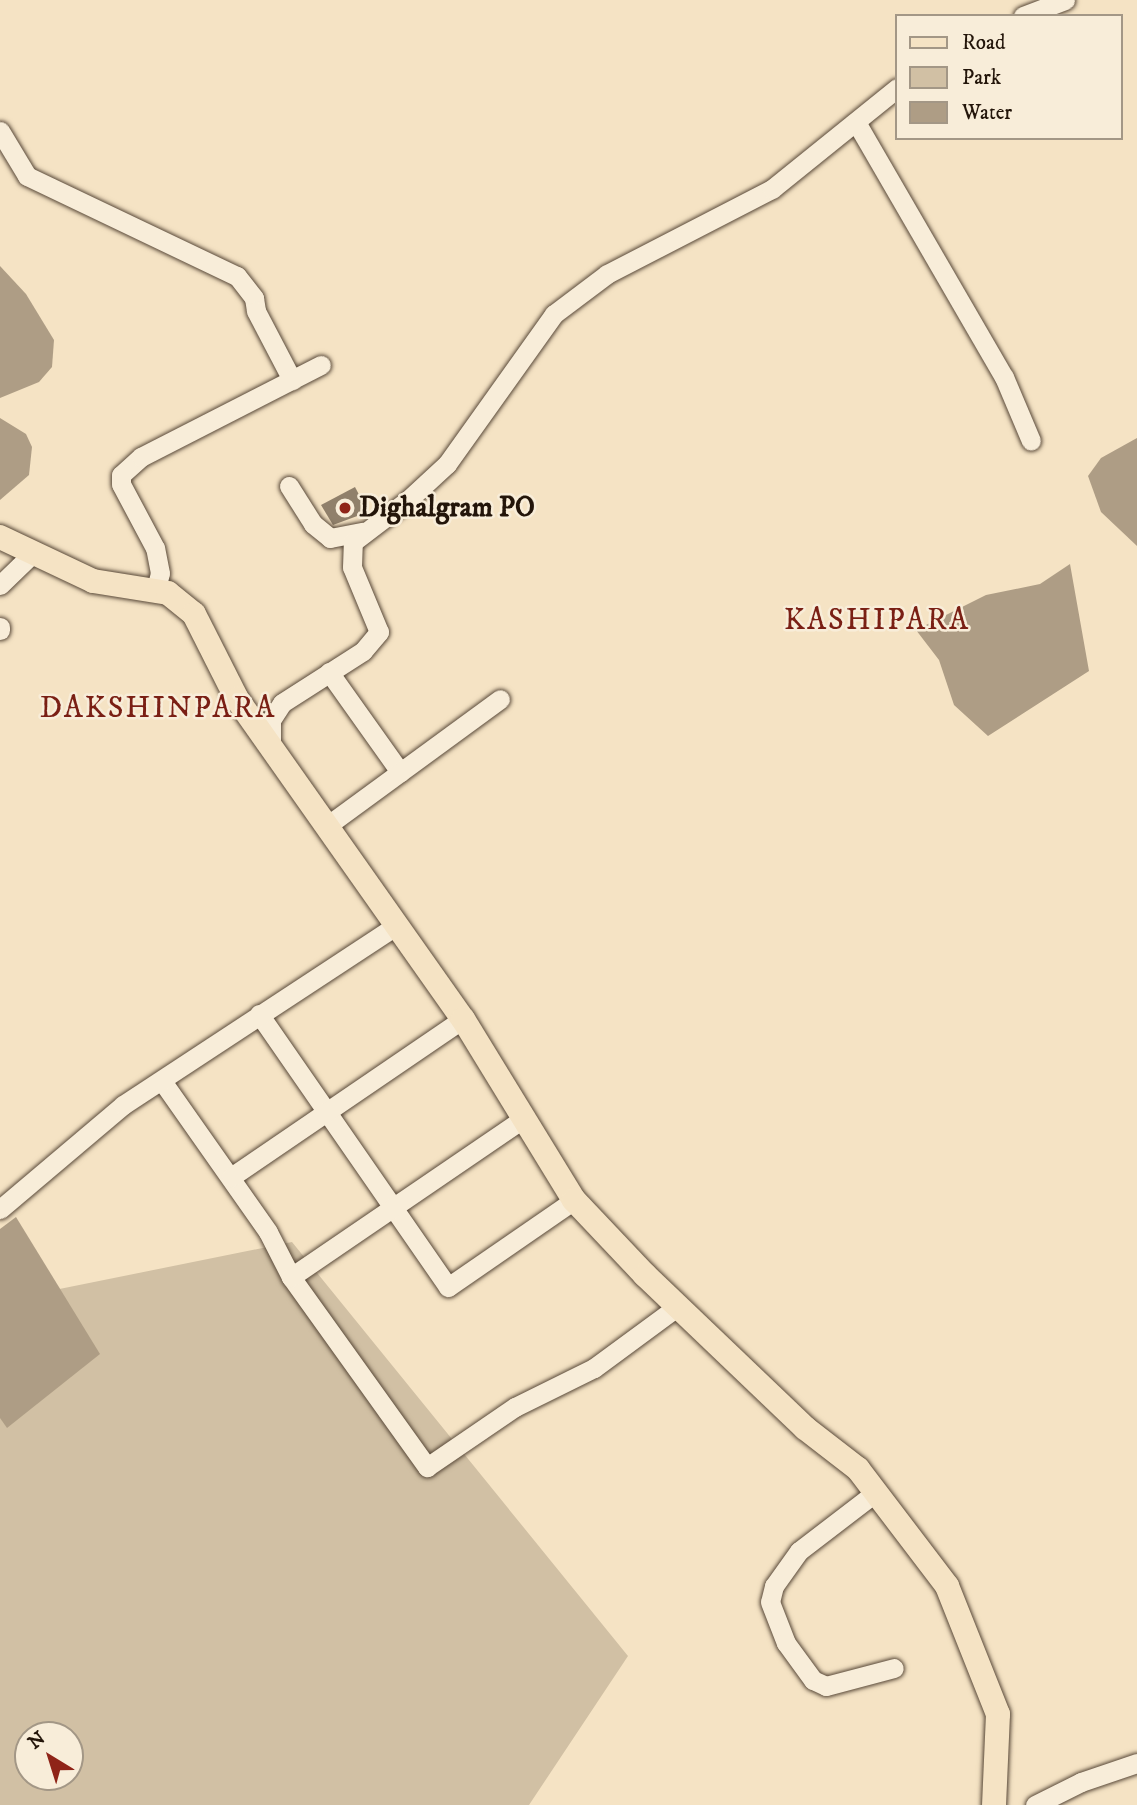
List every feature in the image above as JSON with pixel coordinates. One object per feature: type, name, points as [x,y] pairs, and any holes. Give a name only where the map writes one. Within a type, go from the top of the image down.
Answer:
[{"type":"main road","points":[[0,537],[93,581],[156,589],[179,600],[194,614],[237,699],[463,1019],[574,1200],[678,1306],[805,1428],[858,1469],[947,1586],[984,1671],[998,1714],[1000,1740],[994,1805]]},
{"type":"street","points":[[1028,14],[1066,0]]},
{"type":"street","points":[[289,486],[313,524],[330,538],[362,532],[408,500],[447,464],[540,331],[579,292],[772,189],[895,90]]},
{"type":"street","points":[[856,122],[1004,377],[1031,440]]},
{"type":"street","points":[[0,131],[27,176],[237,276],[254,298],[256,311],[292,380]]},
{"type":"street","points":[[156,589],[160,573],[155,548],[121,484],[121,475],[141,457],[321,365]]},
{"type":"street","points":[[271,747],[271,720],[282,703],[363,651],[379,632],[349,554],[362,532]]},
{"type":"street","points":[[0,585],[33,553]]},
{"type":"street","points":[[329,672],[400,772]]},
{"type":"street","points":[[237,699],[254,706],[282,703]]},
{"type":"street","points":[[328,825],[500,699]]},
{"type":"street","points":[[0,1209],[41,1179],[90,1131],[259,1014],[395,926]]},
{"type":"street","points":[[259,1014],[395,1206],[448,1287],[574,1200]]},
{"type":"street","points":[[231,1177],[463,1019]]},
{"type":"street","points":[[162,1081],[231,1177],[291,1277],[428,1467],[515,1407],[594,1368],[678,1306]]},
{"type":"street","points":[[291,1277],[524,1118]]},
{"type":"street","points":[[876,1492],[799,1551],[774,1586],[770,1602],[786,1643],[813,1680],[827,1686],[894,1668]]},
{"type":"street","points":[[1035,1805],[1081,1782],[1137,1763]]},
{"type":"green space","points":[[292,1242],[628,1656],[529,1805],[0,1805],[0,1301]]},
{"type":"water","points":[[0,266],[26,294],[54,340],[52,367],[39,382],[0,398]]},
{"type":"water","points":[[0,418],[26,434],[32,447],[29,475],[0,500]]},
{"type":"water","points":[[1137,438],[1137,546],[1101,512],[1088,476],[1101,458]]},
{"type":"water","points":[[1070,564],[1089,671],[988,736],[954,705],[939,660],[916,630],[986,595],[1040,584]]},
{"type":"water","points":[[16,1217],[100,1354],[7,1428],[0,1418],[0,1229]]},
{"type":"building","name":"Dighalgram PO","points":[[355,487],[368,512],[333,525],[321,505]]},
{"type":"place","name":"Dighalgram PO","points":[[345,508]]},
{"type":"district","name":"KASHIPARA","points":[[877,621]]},
{"type":"district","name":"DAKSHINPARA","points":[[158,709]]}]
